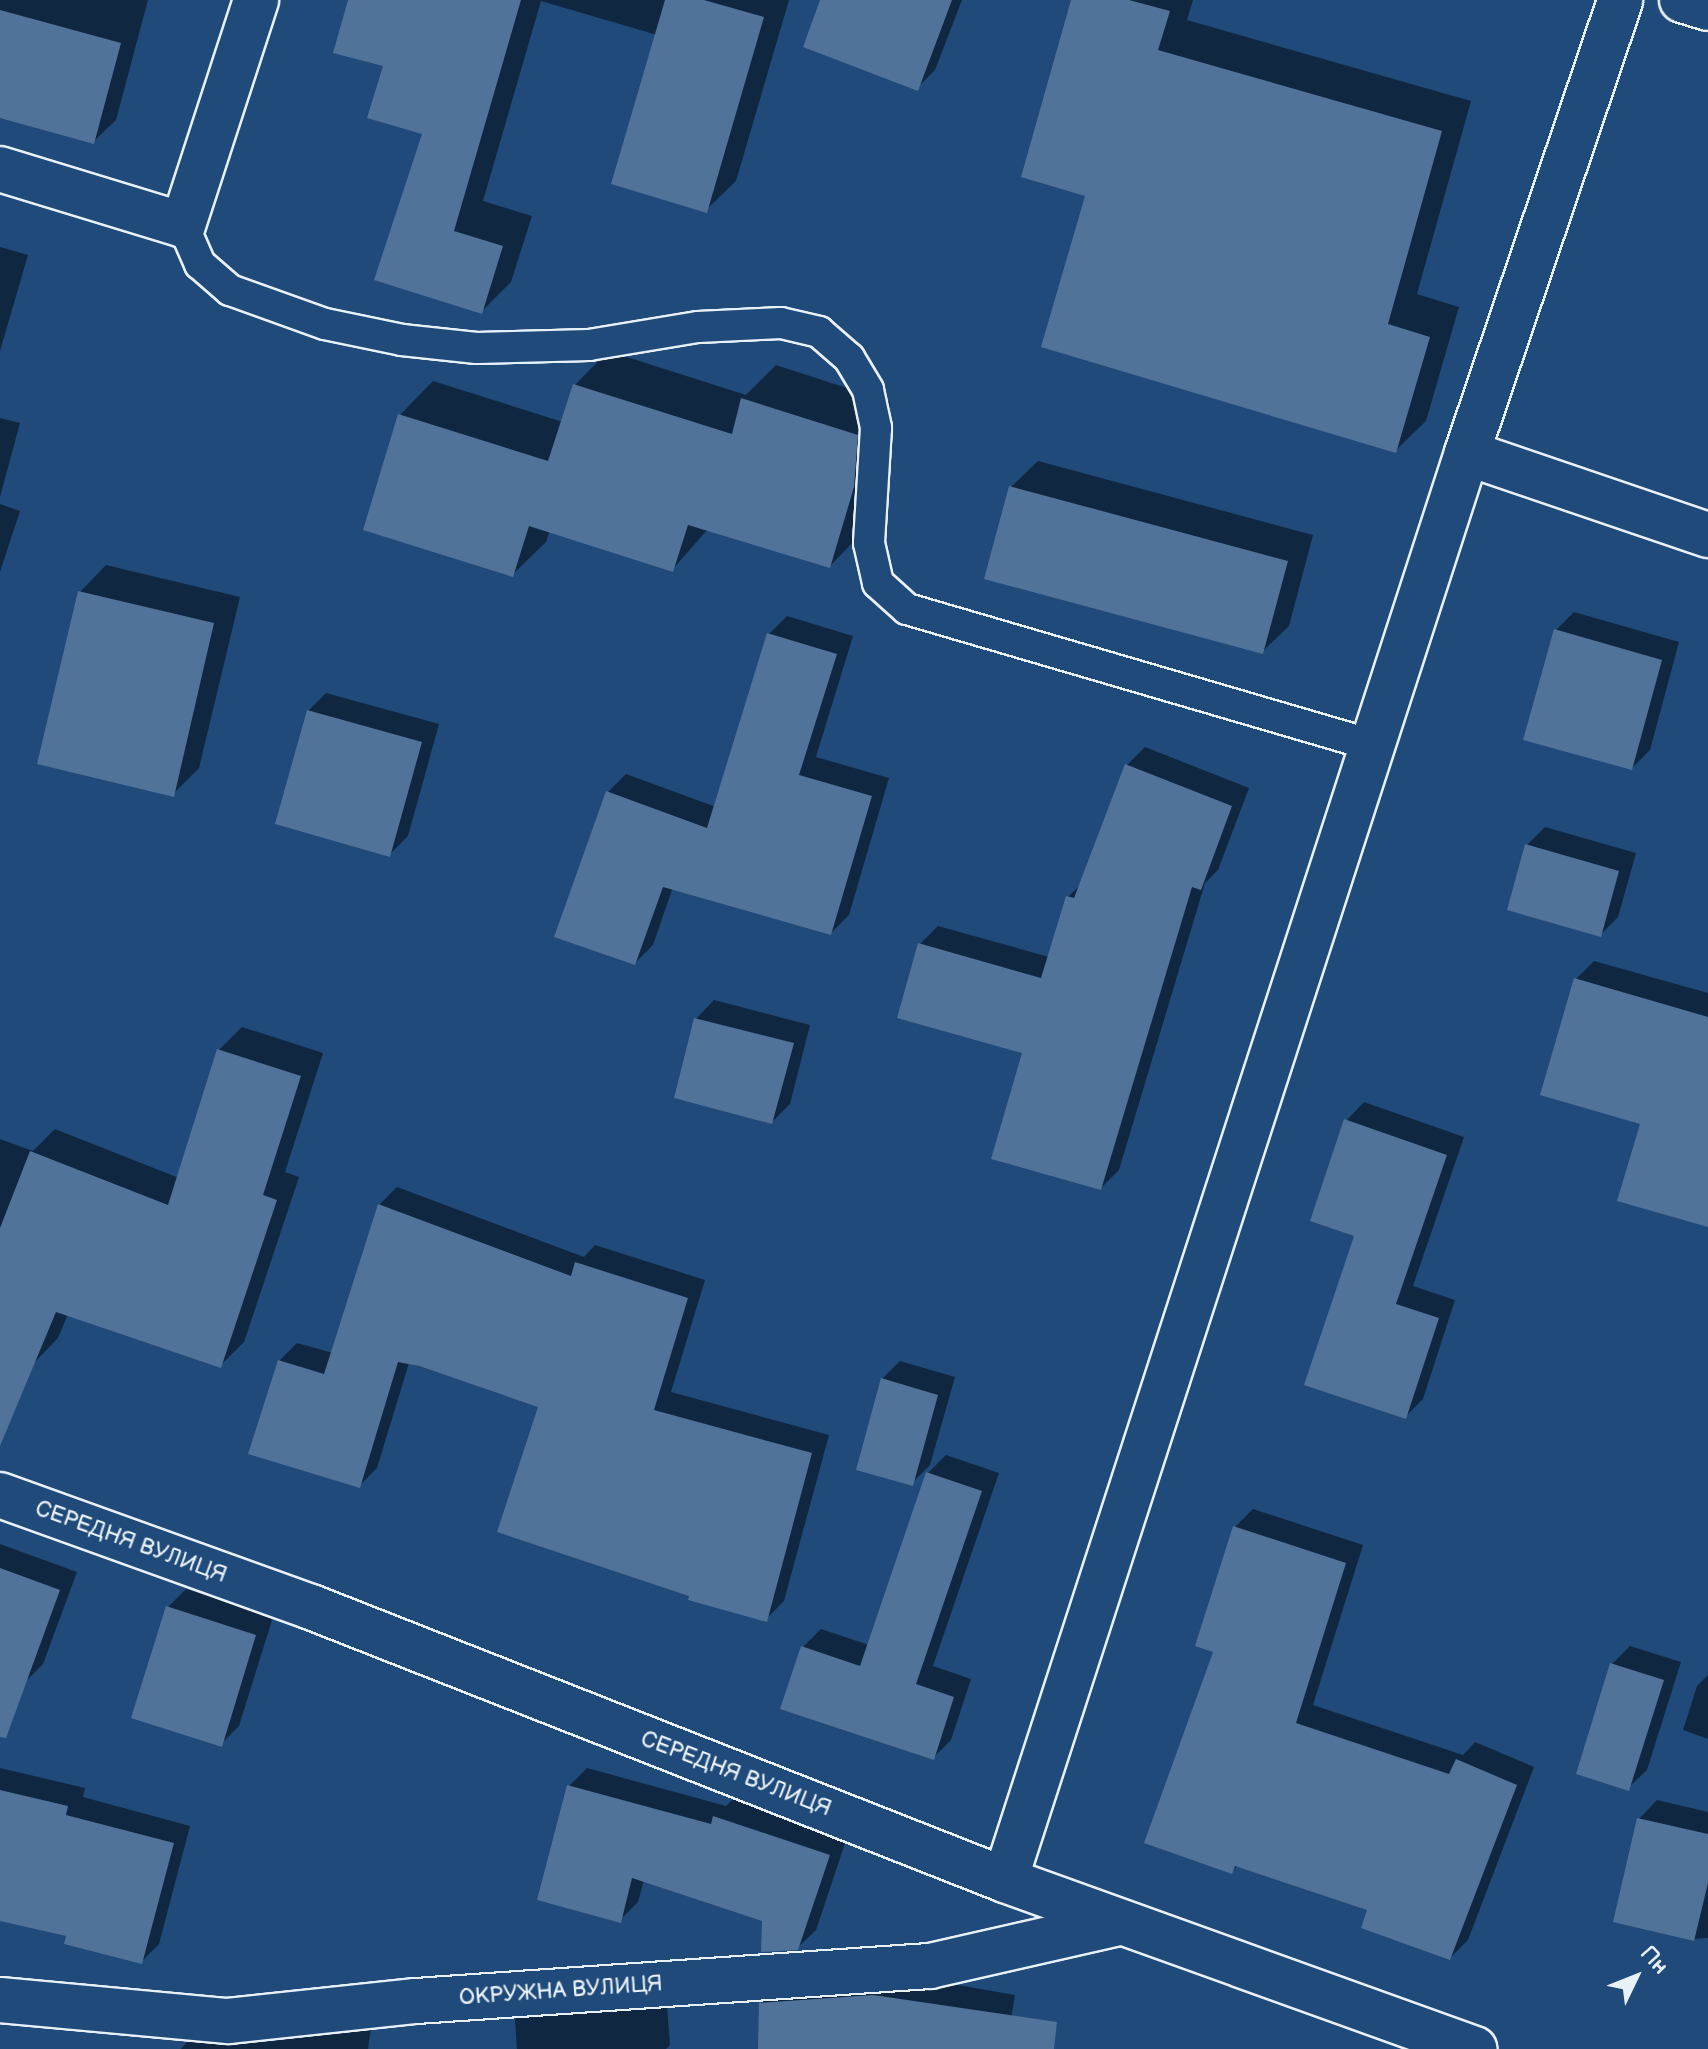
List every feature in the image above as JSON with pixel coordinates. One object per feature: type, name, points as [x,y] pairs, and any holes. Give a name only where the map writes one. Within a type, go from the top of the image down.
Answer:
[{"type":"street","points":[[0,169],[183,225],[256,0]]},
{"type":"street","points":[[1005,1880],[1467,453],[1620,0]]},
{"type":"street","points":[[1682,0],[1708,8]]},
{"type":"street","points":[[1467,453],[1708,535]]},
{"type":"street","name":"СЕРЕДНЯ ВУЛИЦЯ","points":[[0,1495],[311,1607],[1119,1923],[1474,2049]]},
{"type":"street","name":"ОКРУЖНА ВУЛИЦЯ","points":[[0,2000],[228,2021],[475,1997],[930,1966],[1119,1923]]},
{"type":"lane","points":[[183,225],[200,264],[230,290],[325,324],[402,340],[477,348],[589,345],[698,327],[781,323],[819,332],[849,358],[868,390],[876,428],[869,543],[878,583],[907,609],[1372,745]]},
{"type":"building","points":[[348,0],[521,0],[454,231],[503,246],[482,314],[374,280],[422,134],[367,118],[383,66],[333,53]]},
{"type":"building","points":[[665,0],[704,0],[764,17],[707,213],[611,184]]},
{"type":"building","points":[[820,0],[952,0],[918,91],[803,47]]},
{"type":"building","points":[[1071,0],[1129,0],[1170,11],[1158,50],[1442,131],[1388,324],[1430,337],[1396,453],[1041,347],[1085,196],[1021,177]]},
{"type":"building","points":[[0,10],[121,43],[94,144],[0,118]]},
{"type":"building","points":[[573,384],[732,434],[741,398],[858,435],[854,487],[830,568],[688,525],[673,572],[529,526],[513,577],[363,530],[398,414],[548,461]]},
{"type":"building","points":[[1009,486],[1288,561],[1263,654],[984,579]]},
{"type":"building","points":[[78,591],[214,623],[174,797],[37,764]]},
{"type":"building","points":[[1554,629],[1662,660],[1632,770],[1523,740]]},
{"type":"building","points":[[767,633],[837,654],[799,775],[872,796],[831,935],[663,887],[635,965],[554,937],[606,791],[707,828]]},
{"type":"building","points":[[307,710],[422,742],[390,857],[275,824]]},
{"type":"building","points":[[1125,764],[1232,806],[1201,890],[1192,887],[1101,1190],[991,1159],[1022,1053],[897,1018],[918,943],[1041,978],[1066,896],[1074,898]]},
{"type":"building","points":[[1525,844],[1619,871],[1601,937],[1507,910]]},
{"type":"building","points":[[1574,978],[1708,1017],[1708,1227],[1617,1201],[1640,1124],[1540,1095]]},
{"type":"building","points":[[694,1018],[794,1043],[772,1124],[674,1098]]},
{"type":"building","points":[[217,1049],[301,1076],[263,1195],[277,1200],[221,1368],[56,1312],[0,1446],[0,1228],[30,1151],[168,1205]]},
{"type":"building","points":[[1344,1119],[1447,1155],[1396,1304],[1439,1318],[1406,1419],[1304,1385],[1354,1236],[1310,1221]]},
{"type":"building","points":[[378,1204],[571,1276],[575,1262],[688,1298],[654,1410],[812,1453],[767,1622],[688,1600],[689,1596],[497,1532],[538,1407],[419,1366],[398,1362],[360,1488],[248,1454],[278,1360],[324,1374]]},
{"type":"building","points":[[881,1378],[938,1395],[913,1486],[856,1470]]},
{"type":"building","points":[[926,1472],[982,1491],[916,1684],[954,1697],[934,1760],[780,1709],[801,1646],[860,1666]]},
{"type":"building","points":[[1233,1526],[1346,1563],[1296,1723],[1449,1774],[1456,1759],[1517,1785],[1450,1960],[1361,1928],[1367,1910],[1235,1866],[1232,1874],[1144,1843],[1213,1652],[1195,1646]]},
{"type":"building","points":[[0,1568],[60,1590],[6,1738],[0,1737]]},
{"type":"building","points":[[166,1606],[256,1635],[222,1747],[131,1718]]},
{"type":"building","points":[[1610,1663],[1664,1680],[1629,1791],[1576,1774]]},
{"type":"building","points":[[567,1785],[711,1824],[713,1816],[830,1855],[798,1950],[761,1952],[762,1921],[632,1878],[621,1923],[537,1900]]},
{"type":"building","points":[[0,1790],[68,1806],[66,1815],[174,1843],[142,1964],[64,1944],[66,1936],[0,1921]]},
{"type":"building","points":[[1637,1818],[1708,1834],[1708,1883],[1694,1941],[1613,1922]]},
{"type":"building","points":[[873,1995],[1057,2022],[1054,2049],[758,2049],[759,2003]]}]
